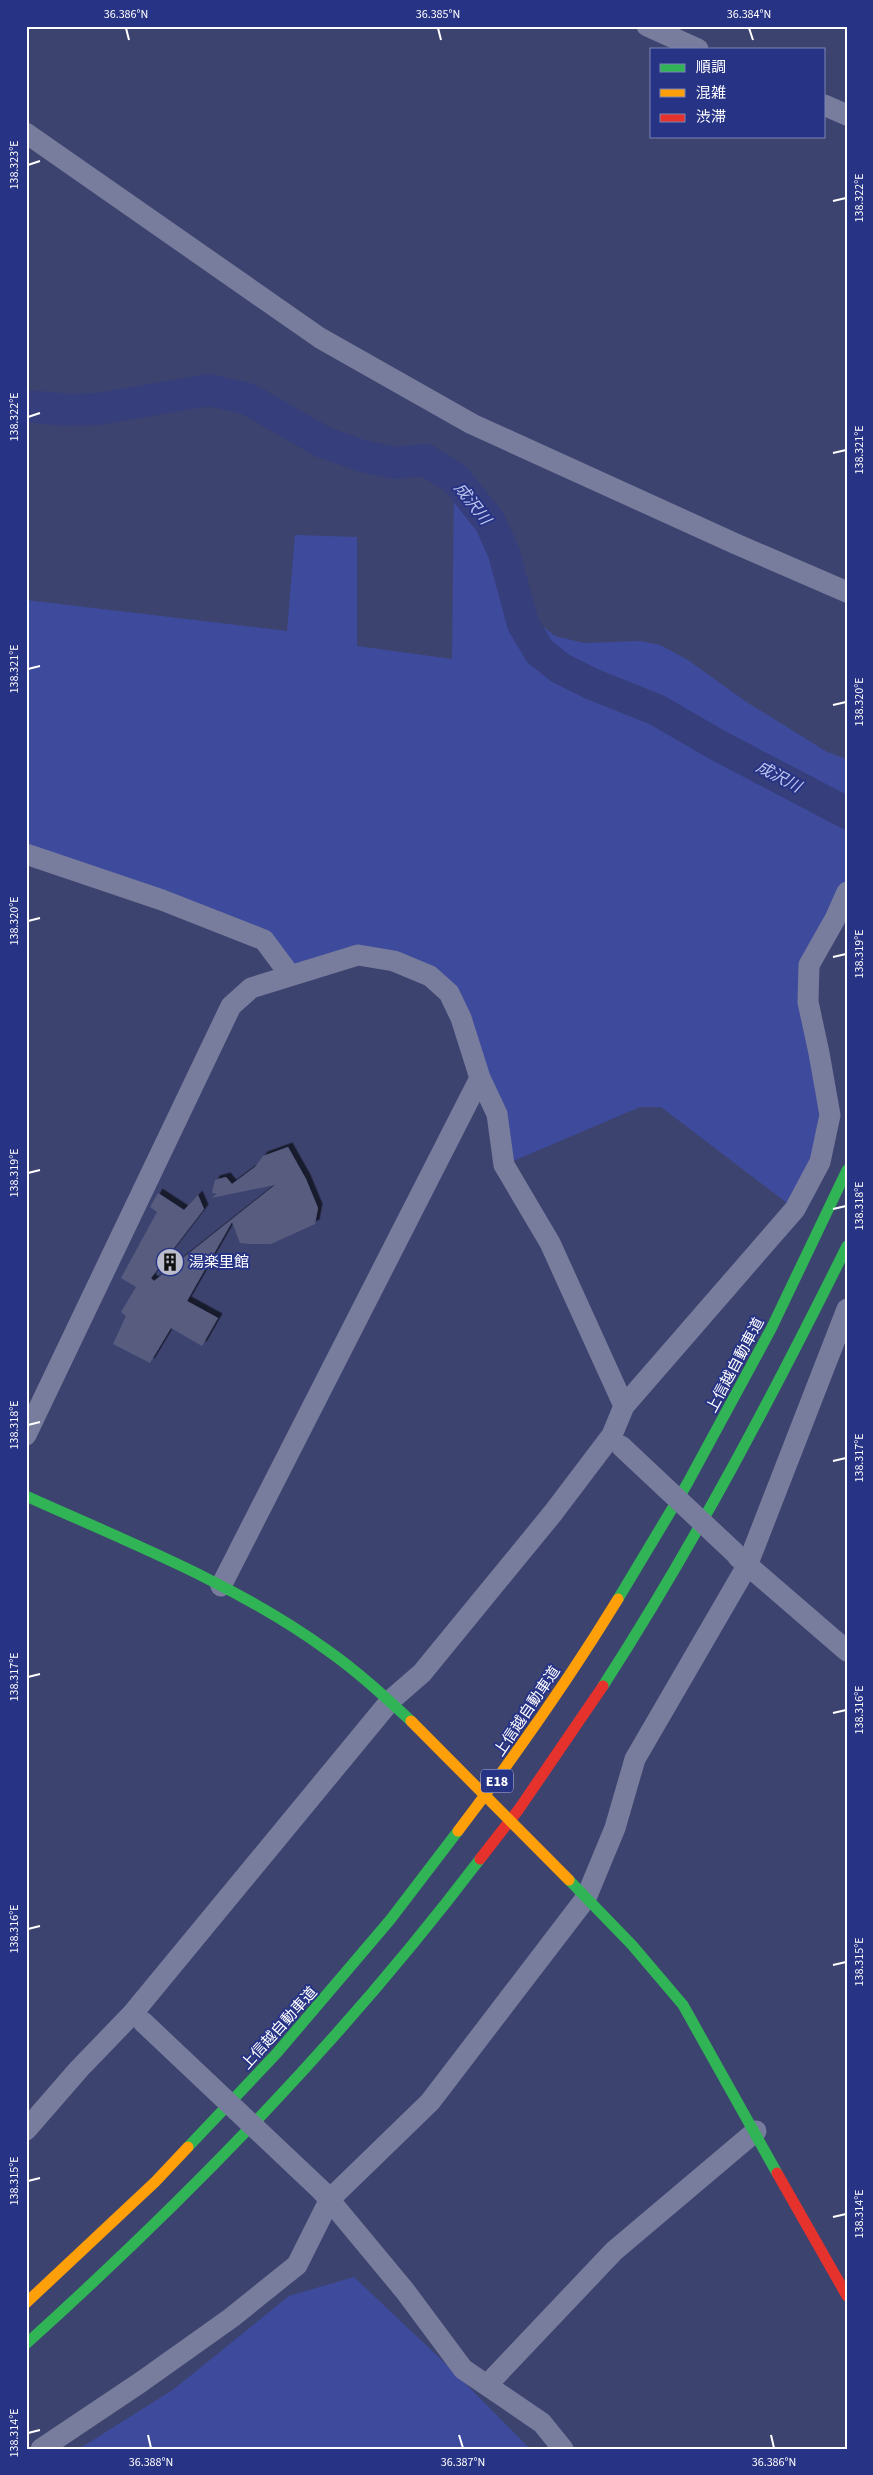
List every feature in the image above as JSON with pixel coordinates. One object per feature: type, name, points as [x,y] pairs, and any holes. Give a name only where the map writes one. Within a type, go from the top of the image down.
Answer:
[{"type":"main road","name":"上信越自動車道","points":[[26,2303],[146,2191],[243,2091],[330,1994],[403,1906],[477,1810],[557,1696],[618,1602],[697,1470],[762,1349],[847,1170]]},
{"type":"main road","name":"E18","points":[[26,2344],[170,2211],[260,2120],[371,1993],[516,1813],[588,1710],[654,1606],[725,1483],[789,1364],[847,1246]]},
{"type":"main road","points":[[26,1496],[221,1586],[307,1636],[390,1700],[632,1945],[683,2005],[756,2131],[847,2296]]},
{"type":"street","points":[[647,26],[696,48]]},
{"type":"street","points":[[826,106],[847,116]]},
{"type":"street","points":[[26,133],[320,338],[472,424],[736,544],[847,592]]},
{"type":"street","points":[[26,854],[162,900],[264,940],[290,975]]},
{"type":"street","points":[[26,2130],[79,2069],[138,2018],[390,1700],[422,1673],[552,1513],[616,1440],[624,1406],[794,1209],[820,1162],[830,1115],[808,1002],[809,965],[835,919],[847,892]]},
{"type":"street","points":[[26,1435],[231,1006],[251,988],[358,955],[394,961],[430,976],[449,993],[461,1018],[480,1078],[497,1114],[504,1165],[550,1244],[624,1406]]},
{"type":"street","points":[[221,1586],[480,1078]]},
{"type":"street","points":[[42,2449],[231,2318],[297,2265],[326,2195],[430,2102],[586,1898],[615,1828],[634,1760],[741,1560],[847,1309]]},
{"type":"street","points":[[616,1440],[741,1560],[847,1651]]},
{"type":"street","points":[[138,2018],[326,2195],[405,2291],[463,2369],[542,2423],[562,2449]]},
{"type":"street","points":[[487,2385],[614,2251],[756,2131]]},
{"type":"shaded area","points":[[454,486],[481,519],[491,546],[527,614],[555,636],[584,643],[640,641],[660,645],[688,660],[745,701],[827,752],[847,759],[847,889],[809,965],[822,1119],[795,1209],[661,1107],[640,1107],[504,1165],[449,993],[394,961],[290,975],[264,940],[26,854],[26,600],[287,631],[295,535],[357,537],[357,646],[452,659]]},
{"type":"shaded area","points":[[354,2277],[448,2366],[530,2449],[79,2449],[174,2389],[289,2296]]},
{"type":"building","name":"湯楽里館","points":[[288,1147],[306,1179],[318,1208],[315,1224],[271,1244],[249,1244],[240,1243],[232,1222],[187,1301],[218,1318],[202,1346],[171,1328],[150,1363],[113,1344],[126,1316],[121,1312],[136,1287],[121,1278],[157,1212],[150,1207],[158,1193],[184,1210],[198,1195],[204,1209],[151,1278],[154,1281],[275,1185],[211,1198],[217,1194],[212,1193],[215,1180],[226,1177],[232,1184],[255,1167],[263,1156]]},
{"type":"waterway","name":"成沢川","points":[[26,406],[68,410],[98,409],[209,390],[248,399],[323,442],[362,456],[395,463],[425,460],[456,479],[490,522],[504,553],[523,624],[539,651],[560,668],[592,684],[657,710],[719,746],[847,813]]},
{"type":"traffic: fast","points":[[618,1599],[687,1484],[771,1329],[847,1170]]},
{"type":"traffic: fast","points":[[603,1686],[637,1633],[731,1470],[847,1246]]},
{"type":"traffic: fast","points":[[26,1496],[219,1584],[292,1626],[338,1658],[411,1721]]},
{"type":"traffic: fast","points":[[188,2147],[276,2054],[390,1920],[458,1831]]},
{"type":"traffic: fast","points":[[26,2344],[148,2230],[264,2112],[375,1989],[480,1859]]},
{"type":"traffic: fast","points":[[569,1880],[632,1945],[683,2005],[777,2173]]},
{"type":"traffic: slow","points":[[458,1831],[541,1717],[618,1599]]},
{"type":"traffic: slow","points":[[411,1721],[569,1880]]},
{"type":"traffic: slow","points":[[26,2303],[155,2182],[188,2147]]},
{"type":"traffic: jam","points":[[480,1859],[519,1809],[603,1686]]},
{"type":"traffic: jam","points":[[777,2173],[847,2296]]},
{"type":"place","name":"湯楽里館","points":[[170,1262]]}]
